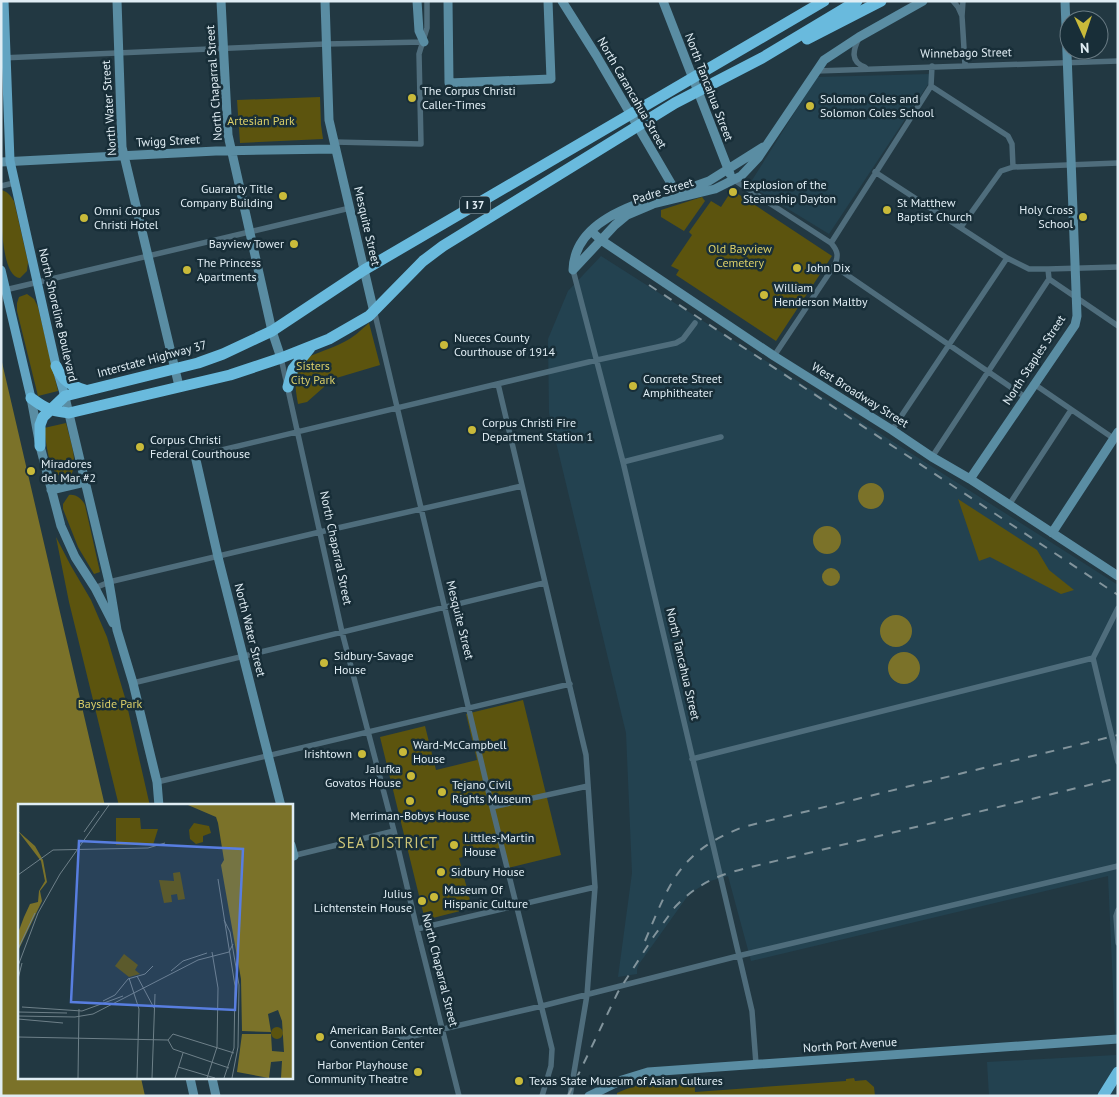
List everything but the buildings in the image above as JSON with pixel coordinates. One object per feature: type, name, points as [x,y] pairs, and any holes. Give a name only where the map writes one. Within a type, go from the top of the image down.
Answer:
[{"type":"highway","points":[[745,47],[811,1]]},
{"type":"highway","name":"I 37","points":[[364,270],[824,1]]},
{"type":"highway","name":"I 37","points":[[372,312],[423,261],[443,246],[667,108],[762,58],[857,1]]},
{"type":"highway","points":[[762,58],[793,46],[881,1]]},
{"type":"highway","name":"Interstate Highway 37","points":[[48,410],[64,395],[175,368],[223,354],[272,331],[364,270]]},
{"type":"highway","points":[[31,398],[48,410],[69,413],[230,375],[329,339],[372,312]]},
{"type":"highway","points":[[288,387],[293,369],[312,346]]},
{"type":"highway","points":[[56,366],[66,382],[74,387],[85,390]]},
{"type":"highway","points":[[40,446],[40,426],[48,410]]},
{"type":"highway","points":[[1103,1096],[1118,1072]]},
{"type":"main road","name":"North Shoreline Boulevard","points":[[4,1],[6,162],[14,184],[64,395]]},
{"type":"main road","name":"North Shoreline Boulevard","points":[[1,270],[31,398]]},
{"type":"street","name":"North Water Street","points":[[117,1],[122,147],[179,386]]},
{"type":"street","name":"North Chaparral Street","points":[[221,1],[228,135],[231,151],[272,331],[288,387],[342,632],[370,732],[459,1096]]},
{"type":"street","name":"Mesquite Street","points":[[325,1],[329,120],[334,146],[350,208],[372,312],[422,509],[444,608],[552,1049],[551,1066],[542,1096]]},
{"type":"street","points":[[418,1],[419,31],[424,42]]},
{"type":"street","points":[[424,42],[427,28],[427,1]]},
{"type":"street","points":[[448,1],[449,83],[551,79],[548,1]]},
{"type":"street","name":"North Carancahua Street","points":[[562,1],[678,195]]},
{"type":"street","name":"North Tancahua Street","points":[[663,1],[676,39],[728,170],[734,180]]},
{"type":"street","points":[[869,69],[860,66],[855,60],[853,53],[859,37],[922,1]]},
{"type":"street","points":[[953,1],[962,16]]},
{"type":"street","points":[[964,1],[962,16],[965,65]]},
{"type":"street","name":"North Staples Street","points":[[970,479],[1075,325],[1076,298],[1064,1]]},
{"type":"street","name":"Padre Street","points":[[574,270],[577,249],[591,231],[610,216],[649,200],[715,189],[734,180],[750,168],[824,60],[859,37]]},
{"type":"street","points":[[4,58],[326,44],[424,42]]},
{"type":"street","name":"Twigg Street","points":[[6,162],[334,146],[421,144],[419,54],[424,42]]},
{"type":"street","name":"Winnebago Street","points":[[816,71],[1118,61]]},
{"type":"street","points":[[831,243],[932,86],[932,66]]},
{"type":"street","points":[[932,86],[1008,136],[1012,144],[1013,167]]},
{"type":"street","name":"Padre Street","points":[[574,270],[615,224],[627,215],[709,181],[767,144]]},
{"type":"street","points":[[961,227],[1001,171],[1013,167],[1118,163]]},
{"type":"street","points":[[875,172],[1007,258],[1029,269],[1118,267]]},
{"type":"street","points":[[734,180],[831,243],[837,251],[838,258],[834,266],[774,356]]},
{"type":"street","points":[[1,186],[14,184]]},
{"type":"street","points":[[5,290],[350,208]]},
{"type":"street","name":"West Broadway Street","points":[[591,231],[601,240],[774,356],[892,430],[932,458],[970,479],[1118,576]]},
{"type":"street","points":[[892,430],[1007,258]]},
{"type":"street","points":[[834,266],[1025,397]]},
{"type":"street","name":"North Tancahua Street","points":[[574,270],[623,462],[752,1011],[756,1064]]},
{"type":"street","points":[[932,458],[1049,279],[1048,270]]},
{"type":"street","points":[[1049,279],[1118,326]]},
{"type":"street","points":[[196,460],[205,454],[597,360],[676,343],[683,339],[695,323]]},
{"type":"street","points":[[498,384],[586,755],[595,887],[587,995],[570,1096]]},
{"type":"street","points":[[1034,384],[1072,410],[1116,435],[1052,533]]},
{"type":"street","name":"North Shoreline Boulevard","points":[[64,395],[110,582],[117,630],[133,683],[157,782],[159,804]]},
{"type":"street","name":"North Shoreline Boulevard","points":[[31,398],[40,446],[61,526],[117,630]]},
{"type":"street","points":[[1008,505],[1072,410]]},
{"type":"street","points":[[623,462],[721,437]]},
{"type":"street","name":"North Water Street","points":[[196,460],[218,557],[280,804]]},
{"type":"street","points":[[51,490],[85,482]]},
{"type":"street","points":[[95,588],[110,582],[522,486]]},
{"type":"street","points":[[133,683],[544,583]]},
{"type":"street","points":[[1117,610],[1093,658],[1118,762]]},
{"type":"street","points":[[692,759],[1093,658]]},
{"type":"street","points":[[157,782],[570,684]]},
{"type":"street","points":[[492,806],[588,786]]},
{"type":"street","points":[[293,856],[394,831]]},
{"type":"street","points":[[396,1040],[587,995],[738,956],[1118,866]]},
{"type":"street","points":[[417,929],[595,887]]},
{"type":"street","points":[[1118,910],[1116,916],[1118,943]]},
{"type":"street","name":"North Port Avenue","points":[[589,1096],[622,1080],[648,1072],[1118,1039]]},
{"type":"street","points":[[190,1080],[194,1096]]},
{"type":"street","points":[[212,1080],[216,1096]]},
{"type":"shaded area","points":[[930,74],[929,83],[829,234],[749,185],[817,77]]},
{"type":"shaded area","points":[[601,256],[1118,585],[1118,1096],[989,1096],[987,1062],[1116,1055],[1108,876],[751,961],[728,876],[710,881],[692,892],[639,964],[637,974],[618,977],[632,873],[626,733],[549,413],[548,339],[568,291]]},
{"type":"shaded area","points":[[1,358],[105,804],[18,804],[18,1080],[141,1080],[145,1096],[1,1096]]},
{"type":"shaded area","points":[[871,483],[880,487],[884,496],[880,505],[871,509],[862,505],[858,496],[862,487]]},
{"type":"shaded area","points":[[827,526],[837,530],[841,540],[837,550],[827,554],[817,550],[813,540],[817,530]]},
{"type":"shaded area","points":[[831,568],[837,571],[840,577],[837,583],[831,586],[825,583],[822,577],[825,571]]},
{"type":"shaded area","points":[[896,615],[902,616],[907,620],[911,625],[911,637],[907,642],[902,646],[896,647],[890,646],[885,642],[881,637],[880,631],[881,625],[885,620],[890,616]]},
{"type":"shaded area","points":[[904,652],[910,653],[915,657],[919,662],[919,674],[915,679],[910,683],[904,684],[898,683],[893,679],[889,674],[888,668],[889,662],[893,657],[898,653]]},
{"type":"green space","name":"Artesian Park","points":[[320,97],[323,139],[240,143],[237,100]]},
{"type":"green space","points":[[1,190],[9,194],[14,201],[28,262],[27,271],[20,278],[13,275],[5,255]]},
{"type":"green space","name":"Old Bayview Cemetery","points":[[732,190],[832,256],[776,341],[676,275],[679,270],[671,266],[692,235],[689,232],[711,201],[721,207]]},
{"type":"green space","points":[[702,197],[705,201],[684,231],[661,217],[661,210]]},
{"type":"green space","points":[[27,294],[34,299],[38,307],[58,391],[38,396],[17,311],[19,297]]},
{"type":"green space","name":"Sisters City Park","points":[[369,323],[380,365],[333,379],[307,402],[298,404],[296,375],[298,366],[303,360],[347,340]]},
{"type":"green space","points":[[66,423],[73,449],[74,469],[71,475],[63,477],[56,473],[51,464],[44,428]]},
{"type":"green space","points":[[69,495],[78,497],[85,505],[100,572],[94,574],[78,547],[63,509],[63,504]]},
{"type":"green space","points":[[958,499],[1037,550],[1049,570],[1074,590],[1061,594],[990,557],[979,561]]},
{"type":"green space","name":"Bayside Park","points":[[56,537],[91,600],[107,637],[126,701],[150,804],[119,804],[69,602]]},
{"type":"green space","points":[[523,700],[561,855],[508,868],[503,847],[459,858],[472,908],[425,920],[380,737],[425,726],[436,770],[477,760],[466,714]]},
{"type":"green space","points":[[694,1078],[695,1092],[846,1081],[846,1079],[854,1078],[855,1081],[866,1080],[874,1087],[875,1096],[617,1096],[617,1093],[626,1089],[645,1084],[664,1080]]},
{"type":"railway","points":[[649,285],[1118,595]]},
{"type":"railway","points":[[645,941],[670,886],[690,858],[721,837],[743,827],[1118,735]]},
{"type":"railway","points":[[568,1096],[618,992],[675,907],[702,885],[743,869],[1118,778]]},
{"type":"place","name":"The Corpus Christi Caller-Times","points":[[412,98]]},
{"type":"place","name":"Solomon Coles and Solomon Coles School","points":[[810,106]]},
{"type":"place","name":"Explosion of the Steamship Dayton","points":[[733,192]]},
{"type":"place","name":"Guaranty Title Company Building","points":[[283,196]]},
{"type":"place","name":"St Matthew Baptist Church","points":[[887,210]]},
{"type":"place","name":"Holy Cross School","points":[[1083,217]]},
{"type":"place","name":"Omni Corpus Christi Hotel","points":[[84,218]]},
{"type":"place","name":"Bayview Tower","points":[[294,244]]},
{"type":"place","name":"John Dix","points":[[797,268]]},
{"type":"place","name":"The Princess Apartments","points":[[187,270]]},
{"type":"place","name":"William Henderson Maltby","points":[[764,295]]},
{"type":"place","name":"Nueces County Courthouse of 1914","points":[[444,345]]},
{"type":"place","name":"Concrete Street Amphitheater","points":[[633,386]]},
{"type":"place","name":"Corpus Christi Fire Department Station 1","points":[[472,430]]},
{"type":"place","name":"Corpus Christi Federal Courthouse","points":[[140,447]]},
{"type":"place","name":"Miradores del Mar #2","points":[[31,471]]},
{"type":"place","name":"Sidbury-Savage House","points":[[324,663]]},
{"type":"place","name":"Ward-McCampbell House","points":[[403,752]]},
{"type":"place","name":"Irishtown","points":[[362,754]]},
{"type":"place","name":"Jalufka Govatos House","points":[[411,776]]},
{"type":"place","name":"Tejano Civil Rights Museum","points":[[442,792]]},
{"type":"place","name":"Merriman-Bobys House","points":[[410,801]]},
{"type":"place","name":"Littles-Martin House","points":[[454,845]]},
{"type":"place","name":"Sidbury House","points":[[441,872]]},
{"type":"place","name":"Museum Of Hispanic Culture","points":[[434,897]]},
{"type":"place","name":"Julius Lichtenstein House","points":[[422,901]]},
{"type":"place","name":"American Bank Center Convention Center","points":[[320,1037]]},
{"type":"place","name":"Harbor Playhouse Community Theatre","points":[[418,1072]]},
{"type":"place","name":"Texas State Museum of Asian Cultures","points":[[519,1081]]},
{"type":"district","name":"SEA DISTRICT","points":[[388,843]]}]
